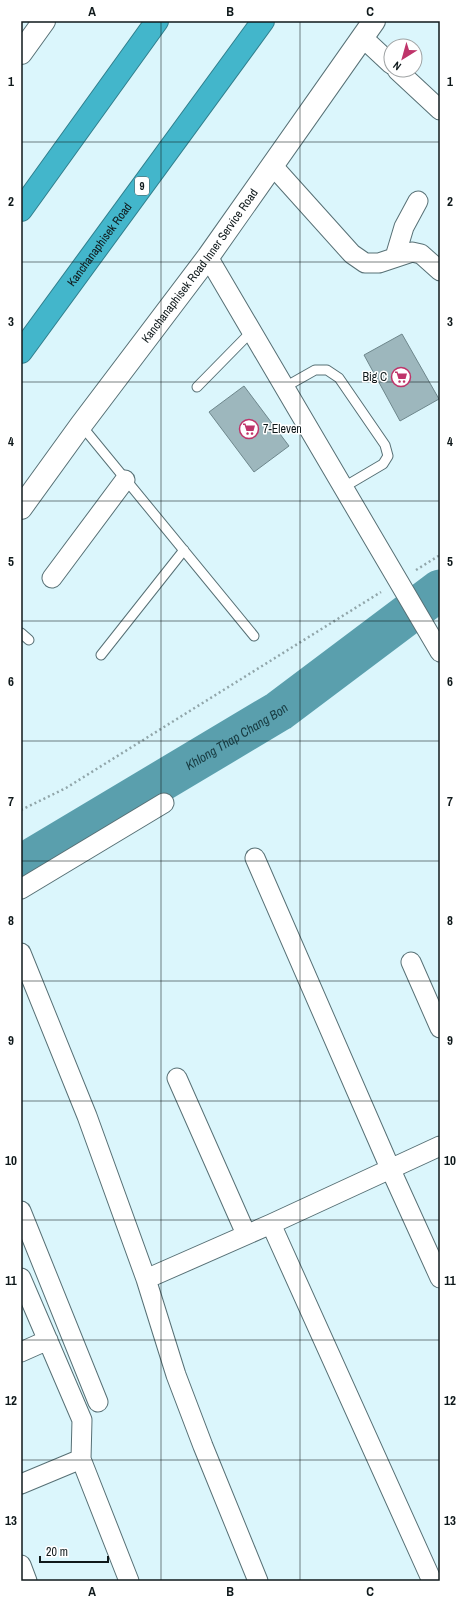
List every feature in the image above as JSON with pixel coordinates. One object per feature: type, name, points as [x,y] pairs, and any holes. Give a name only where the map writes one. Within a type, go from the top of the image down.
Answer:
[{"type":"highway","points":[[21,210],[157,21]]},
{"type":"highway","name":"Kanchanaphisek Road","points":[[21,352],[263,21]]},
{"type":"main road","points":[[21,53],[44,21]]},
{"type":"main road","name":"Kanchanaphisek Road Inner Service Road","points":[[21,508],[81,425],[208,257],[368,29]]},
{"type":"street","points":[[368,29],[383,52]]},
{"type":"street","points":[[406,78],[440,110]]},
{"type":"street","points":[[272,165],[352,254],[365,263],[379,263],[412,252],[421,254],[440,271]]},
{"type":"street","points":[[395,257],[404,227],[418,201]]},
{"type":"street","points":[[208,257],[438,648]]},
{"type":"street","points":[[52,578],[125,480]]},
{"type":"street","points":[[21,888],[164,803]]},
{"type":"street","points":[[255,858],[390,1168],[440,1278]]},
{"type":"street","points":[[21,953],[87,1116],[146,1279],[176,1375],[258,1581]]},
{"type":"street","points":[[411,962],[440,1028]]},
{"type":"street","points":[[177,1078],[246,1234]]},
{"type":"street","points":[[146,1279],[271,1224],[440,1146]]},
{"type":"street","points":[[21,1211],[98,1402]]},
{"type":"street","points":[[271,1224],[432,1581]]},
{"type":"street","points":[[21,1278],[82,1420],[81,1459],[129,1581]]},
{"type":"street","points":[[21,1352],[48,1340]]},
{"type":"street","points":[[21,1484],[81,1459]]},
{"type":"street","points":[[21,1565],[27,1581]]},
{"type":"lane","points":[[197,387],[252,331]]},
{"type":"lane","points":[[285,387],[314,370],[327,370],[339,378],[385,444],[388,456],[383,464],[344,487]]},
{"type":"lane","points":[[81,425],[254,636]]},
{"type":"lane","points":[[101,655],[184,550]]},
{"type":"lane","points":[[21,632],[29,640]]},
{"type":"path","points":[[21,810],[66,788],[402,585],[440,555]]},
{"type":"building","name":"Big C","points":[[402,334],[439,399],[400,421],[364,355]]},
{"type":"building","name":"7-Eleven","points":[[244,386],[289,446],[254,472],[209,412]]},
{"type":"waterway","name":"Khlong Thap Chang Bon","points":[[21,865],[279,711],[440,590]]},
{"type":"place","name":"Big C","points":[[401,377]]},
{"type":"place","name":"7-Eleven","points":[[249,429]]}]
